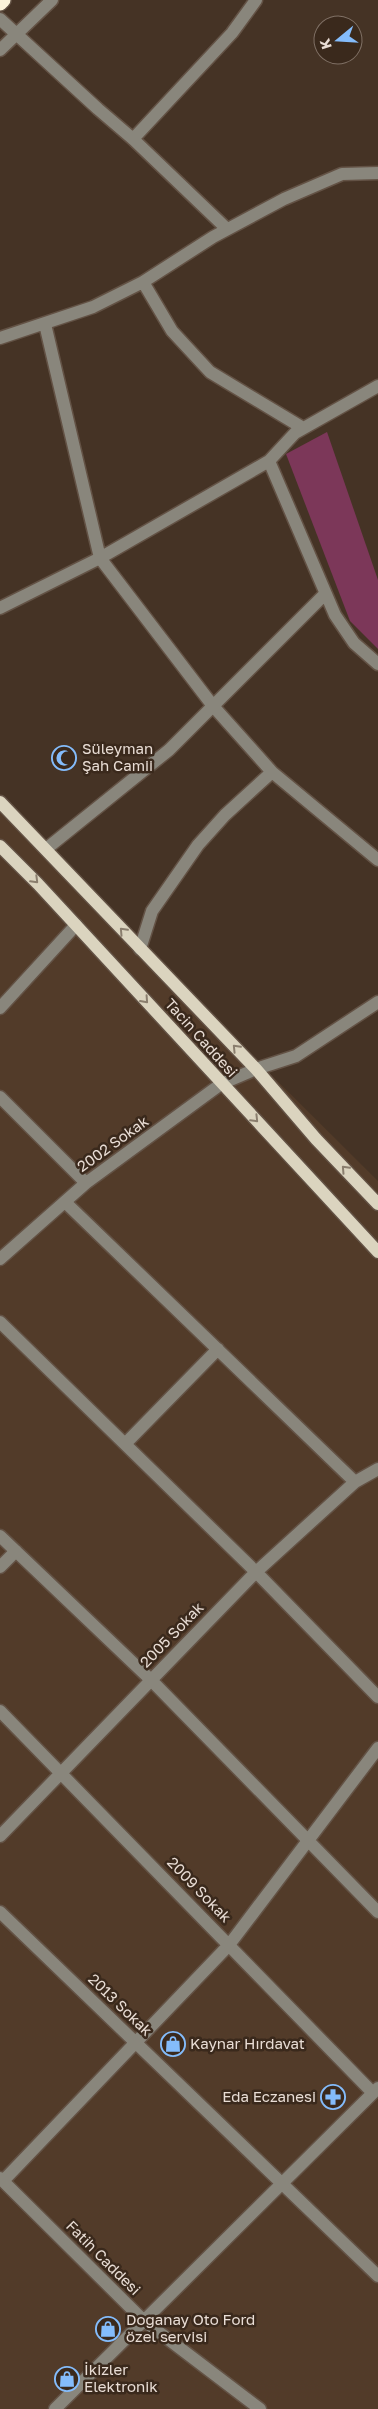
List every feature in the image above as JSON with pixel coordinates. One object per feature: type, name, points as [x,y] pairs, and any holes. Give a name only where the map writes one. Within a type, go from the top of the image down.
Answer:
[{"type":"highway","points":[[0,3],[3,0]]},
{"type":"main road","name":"Tacin Caddesi","points":[[0,802],[256,1069],[316,1139],[378,1204]]},
{"type":"main road","name":"Tacin Caddesi","points":[[0,846],[76,925],[378,1252]]},
{"type":"street","points":[[0,50],[52,0]]},
{"type":"street","points":[[133,139],[232,32],[256,0]]},
{"type":"street","points":[[0,19],[133,139],[227,229]]},
{"type":"street","points":[[0,338],[93,307],[143,282],[227,229],[284,199],[342,174],[378,173]]},
{"type":"street","points":[[143,282],[172,331],[210,372],[304,428]]},
{"type":"street","points":[[45,324],[100,558],[213,706],[272,772],[378,860]]},
{"type":"street","points":[[0,608],[100,558],[269,461],[295,433],[378,386]]},
{"type":"street","points":[[269,461],[334,615],[354,643],[378,664]]},
{"type":"street","points":[[46,848],[169,750],[325,594]]},
{"type":"street","points":[[140,949],[152,911],[198,845],[225,815],[272,772]]},
{"type":"street","points":[[0,1008],[76,925]]},
{"type":"street","name":"2002 Sokak","points":[[0,1259],[86,1183],[221,1084],[256,1069],[296,1056],[378,1002]]},
{"type":"street","points":[[0,1097],[86,1183]]},
{"type":"street","points":[[65,1202],[355,1482]]},
{"type":"street","points":[[0,1322],[256,1572],[378,1697]]},
{"type":"street","points":[[125,1444],[218,1349]]},
{"type":"street","name":"2005 Sokak","points":[[0,1836],[256,1572],[355,1482],[378,1470]]},
{"type":"street","points":[[0,1536],[151,1680],[378,1912]]},
{"type":"street","points":[[0,1567],[16,1551]]},
{"type":"street","name":"2009 Sokak","points":[[0,1712],[376,2091]]},
{"type":"street","points":[[1,2180],[229,1944],[378,1748]]},
{"type":"street","name":"2013 Sokak","points":[[0,1912],[378,2276]]},
{"type":"street","points":[[56,2409],[143,2320],[376,2091]]},
{"type":"street","name":"Fatih Caddesi","points":[[1,2180],[143,2320],[256,2408]]},
{"type":"shaded area","points":[[327,432],[378,580],[378,649],[350,621],[286,454]]},
{"type":"shaded area","points":[[0,805],[378,1181],[378,2409],[0,2409]]},
{"type":"place","name":"Süleyman Şah Camii","points":[[64,758]]},
{"type":"place","name":"Kaynar Hırdavat","points":[[173,2044]]},
{"type":"place","name":"Eda Eczanesi","points":[[333,2097]]},
{"type":"place","name":"Doğanay Oto Ford özel servisi","points":[[108,2329]]},
{"type":"place","name":"İkizler Elektronik","points":[[67,2379]]}]
